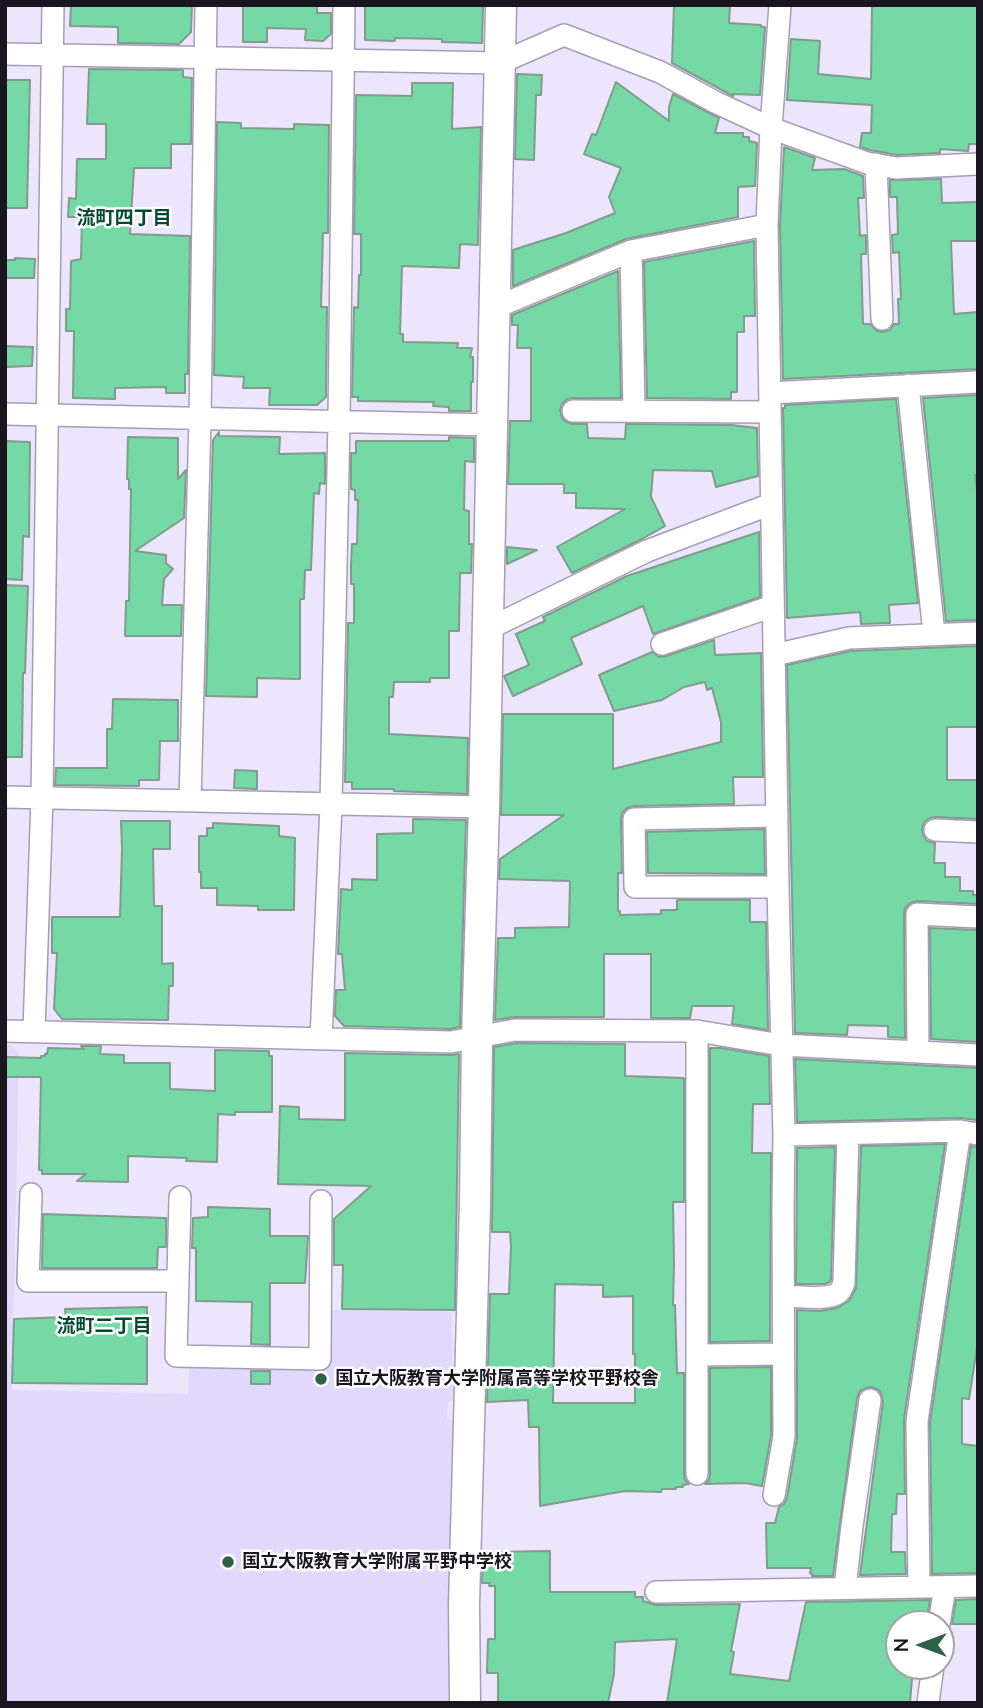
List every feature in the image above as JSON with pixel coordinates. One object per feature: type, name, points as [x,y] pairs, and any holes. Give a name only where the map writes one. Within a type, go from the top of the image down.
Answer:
[{"type":"street","points":[[34,1031],[42,798],[53,5]]},
{"type":"street","points":[[190,801],[200,418],[206,5]]},
{"type":"street","points":[[321,1039],[331,804],[344,5]]},
{"type":"street","points":[[465,1703],[464,1604],[501,5]]},
{"type":"street","points":[[774,1495],[784,1436],[784,1135],[767,225],[780,5]]},
{"type":"street","points":[[5,54],[500,63],[564,35],[660,72],[771,128],[867,163],[896,168],[978,164]]},
{"type":"street","points":[[876,164],[882,319]]},
{"type":"street","points":[[494,308],[631,251],[767,225]]},
{"type":"street","points":[[631,251],[634,411]]},
{"type":"street","points":[[573,411],[634,411],[770,403],[908,385],[978,382]]},
{"type":"street","points":[[908,385],[934,634]]},
{"type":"street","points":[[5,414],[492,425]]},
{"type":"street","points":[[488,629],[647,551],[771,504]]},
{"type":"street","points":[[662,644],[773,606]]},
{"type":"street","points":[[774,655],[849,638],[978,633]]},
{"type":"street","points":[[5,797],[484,807]]},
{"type":"street","points":[[777,816],[634,819],[635,887],[778,887]]},
{"type":"street","points":[[935,830],[978,832]]},
{"type":"street","points":[[918,1052],[917,914],[978,917]]},
{"type":"street","points":[[5,1031],[451,1042],[515,1030],[697,1031],[781,1045],[978,1055]]},
{"type":"street","points":[[697,1031],[697,1474]]},
{"type":"street","points":[[784,1135],[969,1132],[917,1421],[919,1587]]},
{"type":"street","points":[[783,1296],[827,1297],[836,1295],[844,1283],[848,1134]]},
{"type":"street","points":[[31,1194],[28,1281],[177,1281]]},
{"type":"street","points":[[180,1198],[176,1356],[320,1359],[321,1201]]},
{"type":"street","points":[[698,1356],[783,1354]]},
{"type":"street","points":[[845,1588],[870,1400]]},
{"type":"street","points":[[656,1592],[978,1586]]},
{"type":"street","points":[[941,1610],[945,1587]]},
{"type":"street","points":[[928,1703],[931,1680]]},
{"type":"shaded area","name":"国立大阪教育大学附属平野中学校","points":[[5,1045],[11,1045],[19,1054],[12,1390],[188,1394],[189,1365],[327,1368],[328,1310],[452,1312],[453,1399],[448,1403],[447,1418],[453,1422],[448,1703],[5,1703]]},
{"type":"building","points":[[71,5],[192,5],[191,32],[179,44],[118,43],[118,27],[70,26]]},
{"type":"building","points":[[243,5],[317,5],[317,13],[331,13],[331,34],[323,41],[305,40],[306,29],[267,28],[267,42],[243,42]]},
{"type":"building","points":[[365,5],[483,5],[482,43],[442,42],[442,39],[365,40]]},
{"type":"building","points":[[674,5],[730,5],[729,23],[765,27],[760,95],[733,96],[672,63]]},
{"type":"building","points":[[872,5],[978,5],[978,144],[969,144],[968,151],[940,149],[940,153],[897,155],[870,150],[860,147],[862,133],[871,133],[872,105],[787,100],[791,39],[820,41],[818,74],[871,79]]},
{"type":"building","points":[[89,69],[183,70],[183,77],[192,78],[191,144],[171,144],[171,168],[134,168],[130,234],[190,236],[188,374],[185,374],[185,393],[166,393],[166,387],[115,388],[115,399],[73,398],[74,331],[66,331],[66,309],[70,309],[71,261],[81,259],[82,217],[68,217],[69,198],[76,199],[77,159],[106,159],[106,124],[87,124]]},
{"type":"building","points":[[517,74],[542,75],[541,95],[536,95],[534,160],[515,159]]},
{"type":"building","points":[[5,80],[30,80],[27,208],[5,208]]},
{"type":"building","points":[[616,82],[669,121],[673,94],[719,118],[715,133],[743,133],[743,137],[749,137],[749,141],[757,143],[755,186],[738,187],[738,217],[626,239],[513,286],[513,250],[615,213],[609,197],[621,168],[584,154],[592,134],[596,135]]},
{"type":"building","points":[[412,83],[453,83],[452,129],[481,127],[478,245],[460,244],[459,268],[402,266],[400,334],[403,334],[403,342],[458,343],[457,348],[472,348],[471,411],[449,411],[449,407],[433,406],[434,402],[358,401],[358,397],[352,397],[354,307],[358,308],[361,275],[361,234],[354,234],[356,95],[412,96]]},
{"type":"building","points":[[217,122],[241,123],[241,128],[294,129],[294,124],[329,125],[328,233],[323,233],[321,307],[327,307],[326,397],[317,405],[269,405],[270,388],[243,388],[244,377],[214,375]]},
{"type":"building","points":[[784,147],[815,158],[812,170],[844,169],[863,176],[864,198],[858,198],[860,236],[866,235],[866,254],[861,254],[863,324],[870,324],[877,331],[890,330],[894,324],[899,324],[899,252],[893,253],[892,235],[898,234],[897,197],[890,197],[890,180],[941,179],[942,203],[978,202],[978,241],[951,241],[954,314],[978,312],[978,369],[783,379],[780,225]]},
{"type":"building","points":[[754,241],[755,316],[744,316],[744,332],[737,332],[737,392],[731,392],[731,399],[647,398],[644,262]]},
{"type":"building","points":[[35,259],[34,278],[5,278],[5,260]]},
{"type":"building","points":[[618,271],[621,398],[567,399],[560,410],[562,418],[572,424],[587,424],[588,438],[625,439],[626,424],[731,425],[757,428],[758,476],[716,487],[712,471],[653,470],[651,497],[665,526],[572,573],[557,547],[625,509],[576,508],[576,493],[564,493],[564,484],[508,484],[510,421],[531,421],[531,348],[517,348],[518,325],[512,325],[512,315]]},
{"type":"building","points":[[5,346],[33,347],[32,366],[5,367]]},
{"type":"building","points":[[978,395],[978,475],[975,475],[978,499],[978,620],[946,621],[923,398]]},
{"type":"building","points":[[896,399],[918,603],[889,605],[890,623],[861,624],[860,612],[787,618],[783,408],[785,405]]},
{"type":"building","points":[[219,432],[219,436],[280,437],[279,454],[325,453],[325,484],[320,483],[319,494],[314,493],[311,570],[305,570],[304,599],[300,599],[300,679],[257,678],[257,697],[206,696],[213,440]]},
{"type":"building","points":[[128,437],[178,438],[178,479],[186,470],[184,518],[135,551],[166,555],[166,563],[173,569],[164,579],[162,605],[182,605],[181,636],[125,636],[126,601],[129,601],[131,489],[127,479]]},
{"type":"building","points":[[449,437],[474,438],[474,462],[465,461],[464,510],[469,511],[471,573],[460,573],[459,631],[449,631],[449,678],[430,678],[430,682],[394,682],[393,697],[389,697],[389,734],[468,738],[467,794],[352,789],[352,782],[345,782],[348,623],[354,623],[351,565],[352,544],[357,544],[358,500],[355,500],[355,490],[351,489],[351,453],[356,453],[356,441],[449,441]]},
{"type":"building","points":[[5,441],[30,442],[29,537],[23,536],[22,580],[5,579]]},
{"type":"building","points":[[759,532],[760,597],[653,634],[643,606],[571,638],[582,664],[513,696],[504,676],[529,665],[516,634],[545,621],[543,617],[627,576]]},
{"type":"building","points":[[507,547],[537,550],[507,564]]},
{"type":"building","points":[[5,585],[28,586],[22,757],[5,757]]},
{"type":"building","points":[[714,640],[715,655],[761,653],[763,777],[733,777],[734,804],[627,808],[621,819],[622,873],[618,873],[618,911],[620,915],[661,914],[661,910],[677,910],[677,900],[750,900],[750,922],[766,922],[768,1030],[732,1024],[734,1006],[692,1006],[690,1018],[651,1018],[651,954],[604,954],[604,1017],[515,1017],[495,1020],[498,938],[515,938],[515,928],[569,927],[570,881],[499,879],[500,859],[564,815],[501,815],[503,714],[613,714],[613,769],[721,742],[721,722],[712,688],[707,690],[705,682],[684,687],[662,700],[614,711],[599,675],[652,652],[659,657],[666,656]]},
{"type":"building","points":[[978,646],[978,727],[947,727],[947,780],[978,780],[978,819],[935,817],[924,822],[922,830],[927,841],[935,843],[934,863],[945,863],[945,877],[960,877],[960,891],[973,891],[973,895],[978,895],[978,904],[918,901],[905,908],[905,1038],[888,1037],[888,1026],[848,1025],[847,1035],[795,1033],[787,665],[851,651]]},
{"type":"building","points":[[113,699],[178,700],[178,741],[160,741],[159,780],[139,780],[139,786],[55,785],[56,768],[107,768],[107,729],[112,729]]},
{"type":"building","points":[[235,770],[257,771],[257,789],[234,788]]},
{"type":"building","points":[[413,819],[466,820],[460,1027],[344,1026],[335,1016],[336,990],[345,990],[342,954],[338,954],[341,889],[352,890],[352,879],[377,880],[377,834],[413,833]]},
{"type":"building","points":[[121,821],[170,821],[170,849],[153,849],[154,906],[162,906],[162,964],[173,963],[168,1020],[62,1019],[54,1009],[57,953],[52,953],[52,917],[120,917]]},
{"type":"building","points":[[213,823],[279,826],[279,836],[295,838],[294,910],[258,910],[258,906],[217,905],[217,888],[201,888],[199,836],[207,836],[207,828],[213,828]]},
{"type":"building","points":[[764,829],[765,874],[648,873],[647,832]]},
{"type":"building","points":[[930,928],[978,930],[978,1042],[931,1039]]},
{"type":"building","points":[[516,1043],[625,1044],[625,1076],[684,1078],[684,1202],[673,1202],[673,1305],[677,1373],[684,1373],[684,1474],[689,1484],[683,1487],[662,1489],[661,1492],[625,1491],[540,1506],[539,1427],[529,1427],[528,1400],[487,1402],[490,1294],[509,1294],[511,1246],[510,1232],[492,1232],[494,1047]],"holes":[[[555,1284],[603,1285],[603,1297],[633,1296],[635,1403],[553,1403]]]},
{"type":"building","points":[[81,1046],[101,1046],[100,1054],[124,1055],[124,1063],[170,1063],[170,1089],[215,1091],[215,1050],[269,1051],[269,1056],[272,1056],[272,1112],[218,1114],[217,1162],[128,1156],[128,1182],[77,1181],[86,1174],[42,1174],[42,1170],[39,1170],[41,1078],[5,1077],[5,1057],[41,1058],[47,1054],[48,1048],[84,1049]]},
{"type":"building","points":[[710,1048],[769,1056],[770,1104],[753,1104],[752,1153],[771,1153],[770,1341],[710,1342]]},
{"type":"building","points":[[345,1053],[459,1054],[455,1310],[342,1309],[343,1265],[334,1265],[334,1219],[371,1186],[278,1184],[280,1106],[299,1107],[299,1119],[345,1120]]},
{"type":"building","points":[[795,1059],[978,1068],[977,1120],[960,1118],[797,1122]]},
{"type":"building","points":[[945,1144],[904,1419],[905,1494],[897,1494],[896,1514],[892,1514],[891,1552],[905,1552],[906,1574],[860,1575],[883,1402],[879,1390],[871,1387],[860,1391],[857,1398],[833,1576],[812,1576],[811,1568],[767,1568],[766,1523],[775,1523],[779,1507],[787,1498],[797,1438],[797,1310],[820,1311],[837,1308],[849,1301],[856,1288],[861,1146]]},
{"type":"building","points":[[971,1146],[978,1147],[978,1341],[969,1399],[962,1398],[962,1444],[978,1446],[978,1573],[932,1574],[930,1422]]},
{"type":"building","points":[[835,1147],[831,1280],[825,1284],[796,1284],[797,1148]]},
{"type":"building","points":[[208,1207],[270,1209],[270,1236],[308,1236],[305,1283],[270,1283],[270,1345],[251,1344],[252,1302],[196,1301],[193,1218],[208,1217]]},
{"type":"building","points":[[43,1214],[166,1218],[166,1247],[158,1247],[157,1268],[42,1268]]},
{"type":"building","points":[[147,1307],[147,1384],[12,1383],[14,1319],[66,1317],[65,1309]]},
{"type":"building","points":[[771,1367],[771,1435],[762,1486],[745,1483],[705,1484],[710,1474],[710,1368]]},
{"type":"building","points":[[251,1371],[270,1371],[270,1384],[251,1384]]},
{"type":"building","points":[[550,1551],[550,1592],[635,1592],[635,1597],[643,1597],[643,1601],[656,1605],[740,1604],[731,1651],[734,1652],[730,1674],[789,1681],[806,1602],[930,1600],[928,1610],[885,1610],[885,1680],[912,1680],[910,1703],[667,1703],[677,1639],[615,1642],[614,1674],[608,1703],[498,1703],[498,1673],[487,1673],[488,1639],[495,1639],[495,1586],[482,1583],[483,1554]]},
{"type":"building","points":[[978,1599],[978,1624],[955,1624],[956,1600]]},
{"type":"place","name":"国立大阪教育大学附属高等学校平野校舎","points":[[321,1379]]},
{"type":"place","name":"国立大阪教育大学附属平野中学校","points":[[228,1562]]},
{"type":"district","name":"流町四丁目","points":[[124,218]]},
{"type":"district","name":"流町二丁目","points":[[104,1326]]}]
